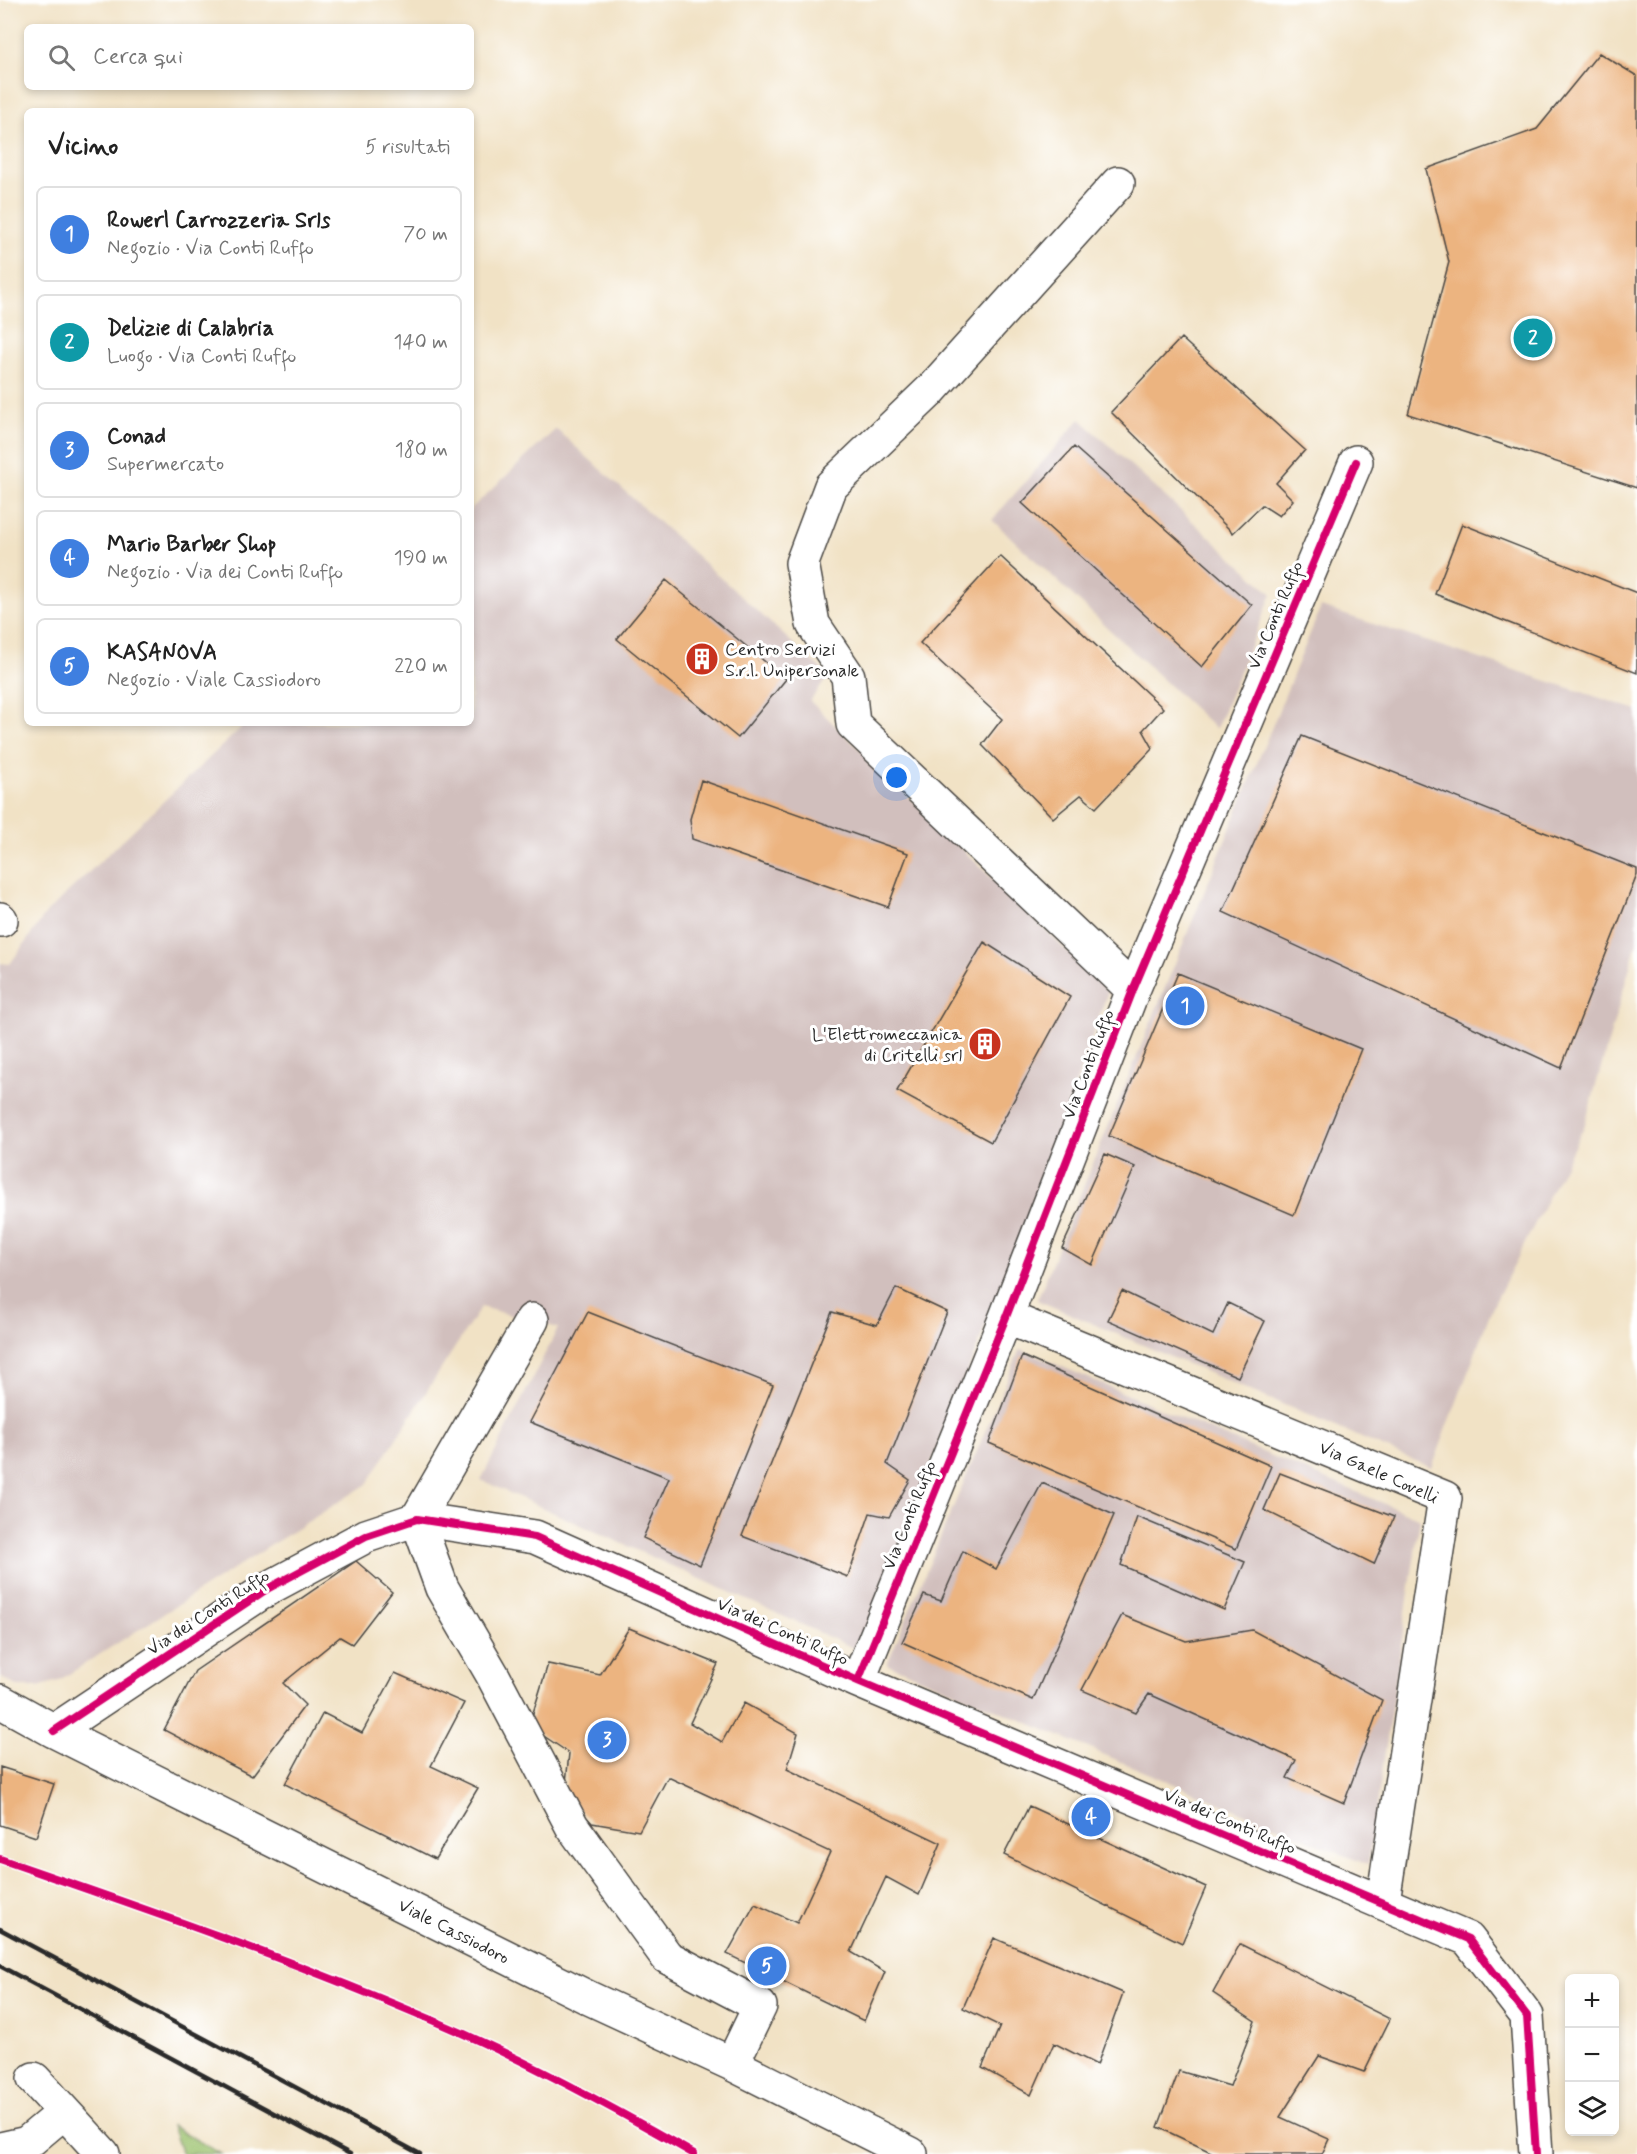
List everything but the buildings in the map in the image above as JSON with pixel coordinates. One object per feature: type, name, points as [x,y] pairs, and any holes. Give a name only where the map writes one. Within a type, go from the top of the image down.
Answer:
[{"type":"street","points":[[1118,183],[930,391],[831,486],[802,563],[813,624],[848,676],[853,724],[1133,990]]},
{"type":"street","name":"Via Conti Ruffo","points":[[858,1681],[1006,1317],[1133,990],[1356,462]]},
{"type":"street","name":"Via Gaele Covelli","points":[[1006,1317],[1445,1498],[1383,1901]]},
{"type":"street","points":[[532,1320],[417,1519],[442,1588],[492,1674],[572,1826],[667,1957],[760,2006],[732,2064]]},
{"type":"street","name":"Via dei Conti Ruffo","points":[[54,1731],[267,1589],[366,1536],[417,1519],[534,1537],[858,1681],[1383,1901],[1468,1939],[1527,2016],[1536,2154]]},
{"type":"street","name":"Viale Cassiodoro","points":[[0,1701],[54,1731],[589,1998],[732,2064],[911,2154]]},
{"type":"street","points":[[34,2079],[103,2154]]},
{"type":"street","points":[[0,2149],[27,2143],[64,2112]]},
{"type":"shaded area","points":[[1080,419],[1272,594],[1216,729],[992,520]]},
{"type":"shaded area","points":[[556,429],[829,676],[810,701],[1108,991],[1038,1192],[858,1650],[481,1480],[558,1328],[481,1307],[367,1484],[58,1681],[38,1687],[18,1687],[0,1677],[0,963],[10,964],[47,912],[243,726],[474,726],[474,506]]},
{"type":"shaded area","points":[[1321,607],[1637,710],[1637,942],[1584,1127],[1492,1308],[1432,1468],[1037,1300]]},
{"type":"shaded area","points":[[1020,1349],[1420,1519],[1368,1865],[887,1664]]},
{"type":"green space","points":[[172,2126],[221,2154],[182,2154]]},
{"type":"railway","points":[[0,1929],[420,2154]]},
{"type":"railway","points":[[0,1966],[350,2154]]},
{"type":"cycle path","points":[[858,1681],[1006,1317],[1133,990],[1356,462]]},
{"type":"cycle path","points":[[54,1731],[267,1589],[366,1536],[417,1519],[535,1537],[858,1681],[1468,1939],[1527,2016],[1536,2154]]},
{"type":"cycle path","points":[[0,1859],[276,1957],[385,2000],[504,2052],[694,2154]]},
{"type":"place","name":"Delizie di Calabria","points":[[1533,338]]},
{"type":"place","name":"Centro Servizi S.r.l. Unipersonale","points":[[702,659]]},
{"type":"place","name":"Rowerl Carrozzeria Srls","points":[[1185,1006]]},
{"type":"place","name":"L'Elettromeccanica di Critelli srl","points":[[985,1044]]},
{"type":"place","name":"Conad","points":[[607,1740]]},
{"type":"place","name":"Mario Barber Shop","points":[[1091,1817]]},
{"type":"place","name":"KASANOVA","points":[[767,1966]]}]
